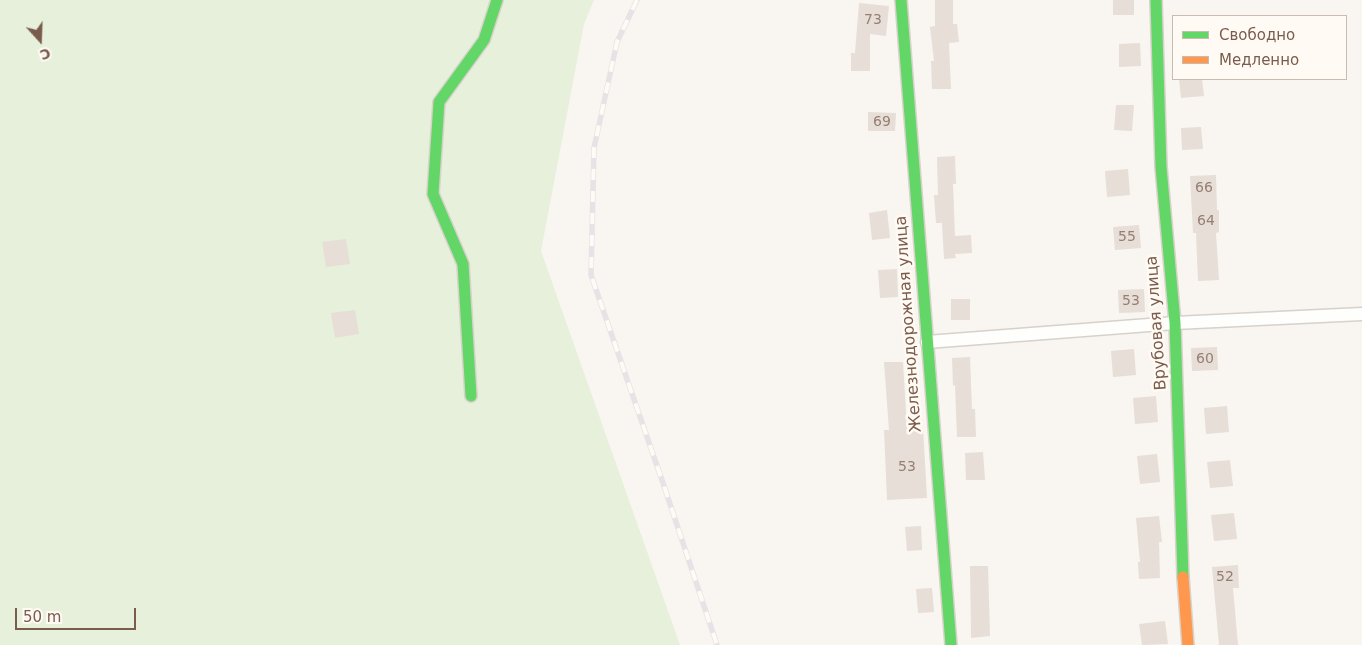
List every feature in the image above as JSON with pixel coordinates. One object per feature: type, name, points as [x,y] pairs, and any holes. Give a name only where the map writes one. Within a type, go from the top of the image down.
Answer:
[{"type":"street","points":[[471,396],[463,264],[433,194],[439,102],[484,40],[496,0]]},
{"type":"street","name":"Железнодорожная улица","points":[[901,0],[907,103],[928,342],[942,554],[951,645]]},
{"type":"street","name":"Врубовая улица","points":[[1156,0],[1160,167],[1176,323],[1184,594],[1188,645]]},
{"type":"street","points":[[928,342],[1176,323],[1362,314]]},
{"type":"green space","points":[[0,0],[594,0],[584,24],[541,251],[680,645],[0,645]]},
{"type":"building","points":[[935,0],[953,0],[953,24],[957,24],[959,42],[949,43],[951,89],[932,89],[931,61],[934,61],[930,27],[935,26]]},
{"type":"building","points":[[1113,0],[1134,0],[1134,15],[1113,15]]},
{"type":"building","points":[[859,3],[889,6],[886,36],[870,34],[870,71],[851,71],[851,53],[855,53]]},
{"type":"building","points":[[1140,43],[1141,66],[1119,67],[1119,44]]},
{"type":"building","points":[[1179,80],[1202,80],[1204,96],[1181,98]]},
{"type":"building","points":[[1116,105],[1134,105],[1132,131],[1114,130]]},
{"type":"building","points":[[868,112],[896,113],[895,131],[868,131]]},
{"type":"building","points":[[1201,127],[1203,149],[1182,150],[1181,128]]},
{"type":"building","points":[[955,156],[956,184],[953,184],[955,236],[971,235],[972,253],[955,254],[956,258],[944,259],[942,223],[936,223],[934,195],[938,195],[937,157]]},
{"type":"building","points":[[1128,169],[1130,195],[1107,197],[1105,171]]},
{"type":"building","points":[[1216,175],[1217,210],[1219,210],[1219,232],[1216,233],[1219,280],[1198,281],[1196,233],[1193,233],[1190,176]]},
{"type":"building","points":[[887,210],[890,238],[872,240],[869,213]]},
{"type":"building","points":[[1139,225],[1141,248],[1115,250],[1113,227]]},
{"type":"building","points":[[346,239],[350,264],[326,267],[322,242]]},
{"type":"building","points":[[897,269],[898,297],[880,298],[878,270]]},
{"type":"building","points":[[1144,289],[1145,312],[1119,313],[1118,290]]},
{"type":"building","points":[[951,299],[970,299],[970,320],[951,320]]},
{"type":"building","points":[[355,310],[359,334],[335,338],[331,313]]},
{"type":"building","points":[[1217,347],[1218,370],[1192,371],[1191,348]]},
{"type":"building","points":[[1134,349],[1136,375],[1113,377],[1111,351]]},
{"type":"building","points":[[970,357],[972,409],[975,409],[976,437],[957,437],[952,358]]},
{"type":"building","points":[[884,362],[903,362],[907,429],[923,428],[927,498],[887,500],[884,430],[889,430]]},
{"type":"building","points":[[1156,396],[1158,422],[1135,424],[1133,398]]},
{"type":"building","points":[[1227,406],[1229,432],[1206,434],[1204,408]]},
{"type":"building","points":[[983,452],[985,480],[966,480],[965,453]]},
{"type":"building","points":[[1157,454],[1160,482],[1140,484],[1137,456]]},
{"type":"building","points":[[1230,460],[1233,486],[1210,488],[1207,462]]},
{"type":"building","points":[[1234,513],[1237,539],[1214,541],[1211,515]]},
{"type":"building","points":[[1159,516],[1162,542],[1159,542],[1160,578],[1139,579],[1138,562],[1140,562],[1136,518]]},
{"type":"building","points":[[921,526],[922,550],[907,551],[905,527]]},
{"type":"building","points":[[1238,565],[1239,588],[1233,588],[1238,645],[1219,645],[1212,567]]},
{"type":"building","points":[[970,566],[988,566],[990,636],[971,638]]},
{"type":"building","points":[[932,588],[934,612],[918,613],[916,589]]},
{"type":"building","points":[[1165,621],[1168,644],[1142,645],[1139,624]]},
{"type":"railway","points":[[637,0],[617,42],[594,148],[591,275],[717,645]]},
{"type":"traffic: fast","points":[[471,396],[463,264],[433,194],[439,102],[484,40],[497,0]]},
{"type":"traffic: fast","points":[[901,0],[951,645]]},
{"type":"traffic: fast","points":[[1156,0],[1161,167],[1175,323],[1183,577]]},
{"type":"traffic: slow","points":[[1183,577],[1188,645]]}]
